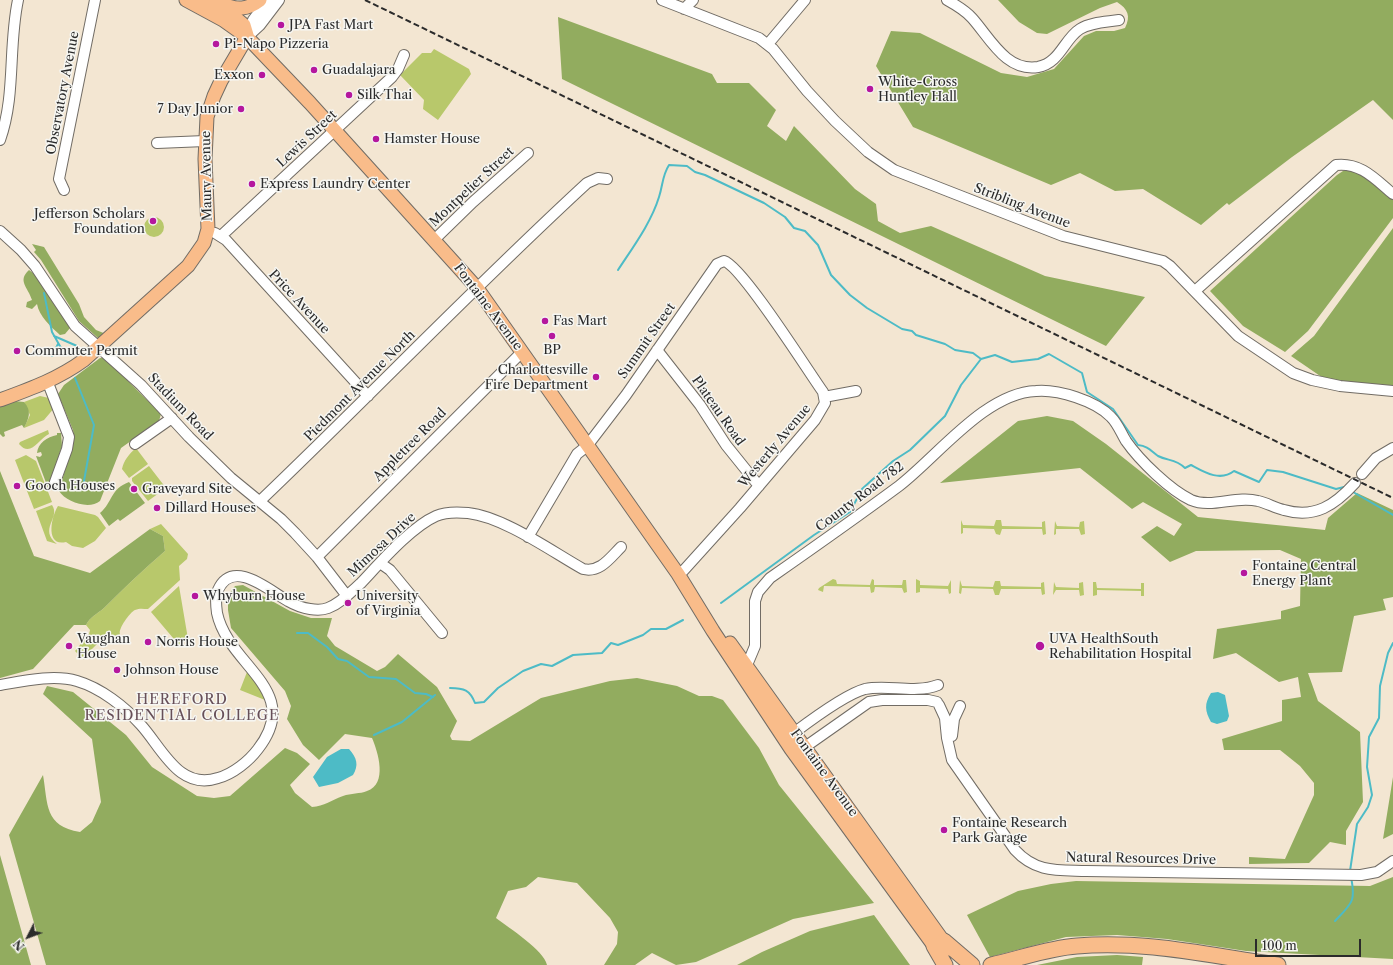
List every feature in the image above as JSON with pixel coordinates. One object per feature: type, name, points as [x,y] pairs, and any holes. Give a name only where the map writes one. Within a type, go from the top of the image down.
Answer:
[{"type":"highway","points":[[939,943],[945,965]]},
{"type":"highway","points":[[939,943],[972,965]]},
{"type":"highway","points":[[991,965],[1042,952],[1076,946],[1128,944],[1278,965]]},
{"type":"highway","points":[[1007,965],[1021,958]]},
{"type":"main road","points":[[186,0],[222,20],[247,37]]},
{"type":"main road","points":[[206,0],[244,25],[247,37]]},
{"type":"main road","points":[[212,0],[240,9],[250,7],[260,0]]},
{"type":"main road","name":"Fontaine Avenue","points":[[247,37],[335,131],[477,288],[681,579],[747,665],[795,732],[939,943],[948,965]]},
{"type":"main road","name":"Maury Avenue","points":[[0,400],[48,383],[69,371],[99,347],[188,266],[204,243],[208,229],[205,141],[207,117],[214,96],[247,37]]},
{"type":"main road","name":"Fontaine Avenue","points":[[681,579],[713,631],[791,749],[939,943],[961,965]]},
{"type":"street","points":[[0,140],[10,101],[12,35],[18,0]]},
{"type":"street","name":"Observatory Avenue","points":[[64,190],[59,179],[95,0]]},
{"type":"street","name":"Maury Avenue","points":[[247,37],[253,20],[268,0]]},
{"type":"street","points":[[247,37],[260,25],[279,0]]},
{"type":"street","name":"Stribling Avenue","points":[[662,0],[759,38],[768,44],[806,91],[835,121],[868,152],[894,170],[1063,236],[1163,261],[1170,266],[1238,336],[1293,373],[1312,380],[1340,386],[1393,391]]},
{"type":"street","points":[[684,9],[693,0]]},
{"type":"street","points":[[768,44],[805,0]]},
{"type":"street","points":[[947,0],[958,6],[970,16],[1006,58],[1028,68],[1041,66],[1049,62],[1059,54],[1079,30],[1085,27],[1119,20]]},
{"type":"street","name":"Lewis Street","points":[[221,236],[392,77],[398,69],[404,55]]},
{"type":"street","points":[[157,143],[205,141]]},
{"type":"street","name":"Montpelier Street","points":[[434,240],[473,202],[528,153]]},
{"type":"street","points":[[1195,291],[1336,165],[1343,164],[1358,167],[1364,170],[1393,194]]},
{"type":"street","name":"Piedmont Avenue North","points":[[260,501],[587,182],[598,178],[607,178]]},
{"type":"street","name":"Price Avenue","points":[[208,229],[221,236],[368,396]]},
{"type":"street","name":"Stadium Road","points":[[0,231],[21,250],[35,266],[75,326],[136,380],[231,478],[281,519],[317,557],[347,596]]},
{"type":"street","name":"Summit Street","points":[[587,446],[717,264],[724,261],[732,266]]},
{"type":"street","name":"Westerly Avenue","points":[[681,579],[717,534],[815,420],[823,408],[824,397],[750,286],[732,266]]},
{"type":"street","name":"Plateau Road","points":[[657,350],[700,405],[726,445],[759,486]]},
{"type":"street","name":"Appletree Road","points":[[317,557],[522,352]]},
{"type":"street","points":[[48,383],[69,437],[68,449],[55,482]]},
{"type":"street","points":[[824,397],[856,391]]},
{"type":"street","name":"County Road 782","points":[[747,665],[756,646],[755,601],[758,592],[770,578],[900,485],[979,416],[1024,392],[1043,391],[1070,396],[1104,411],[1117,425],[1127,442],[1144,462],[1170,486],[1192,500],[1207,503],[1247,499],[1294,513],[1307,514],[1323,510],[1331,506],[1354,483]]},
{"type":"street","points":[[135,444],[172,418]]},
{"type":"street","points":[[528,536],[577,454],[587,446]]},
{"type":"street","points":[[1362,474],[1376,458],[1393,448]]},
{"type":"street","name":"Mimosa Drive","points":[[0,685],[35,679],[72,680],[80,682],[124,708],[141,725],[167,760],[177,770],[190,777],[206,780],[216,779],[237,769],[255,753],[269,731],[273,710],[272,699],[264,686],[239,656],[223,631],[216,607],[216,597],[219,588],[223,583],[233,578],[250,578],[259,581],[290,602],[311,609],[329,608],[347,596],[380,563],[428,520],[438,515],[448,513],[469,513],[483,517],[528,536],[583,569],[588,570],[598,569],[621,547]]},
{"type":"street","points":[[380,563],[390,570],[442,633]]},
{"type":"street","points":[[805,747],[791,749],[795,732],[846,699],[865,689],[914,689],[938,685]]},
{"type":"street","name":"Natural Resources Drive","points":[[805,747],[869,702],[882,700],[928,700],[938,703],[945,718],[947,738],[952,760],[1015,850],[1028,861],[1048,870],[1361,875],[1377,872],[1393,860]]},
{"type":"street","name":"Natural Resources Drive","points":[[949,746],[953,723],[960,706]]},
{"type":"green space","points":[[998,0],[1393,0],[1393,120],[1373,100],[1292,157],[1229,205],[1227,203],[1201,225],[1143,189],[1115,191],[1080,173],[1051,185],[913,127],[876,66],[891,31],[920,33],[1001,73],[1027,77],[1054,69],[1084,36],[1096,31],[1114,31],[1125,28],[1128,20],[1126,10],[1117,2],[1100,8],[1047,34],[1037,33],[1019,22]]},
{"type":"green space","points":[[558,17],[712,74],[717,83],[749,83],[776,110],[767,126],[786,141],[794,126],[855,189],[876,204],[878,221],[900,233],[931,226],[1045,276],[1145,297],[1106,346],[562,79]]},
{"type":"green space","points":[[434,49],[469,69],[471,74],[438,120],[423,109],[424,100],[400,75],[422,53],[431,53]]},
{"type":"green space","points":[[1350,169],[1360,172],[1393,199],[1393,218],[1308,331],[1285,352],[1243,326],[1210,291],[1337,175]]},
{"type":"green space","points":[[154,217],[161,220],[164,227],[161,234],[154,237],[147,234],[144,227],[147,220]]},
{"type":"green space","points":[[1393,228],[1393,389],[1326,380],[1291,356],[1314,336]]},
{"type":"green space","points":[[32,244],[44,247],[79,304],[84,317],[96,330],[106,334],[98,338],[79,321],[41,260],[34,252],[36,250]]},
{"type":"green space","points":[[29,270],[41,281],[70,328],[65,334],[60,335],[49,325],[40,313],[37,304],[32,309],[26,307],[27,302],[32,300],[24,284],[24,278]]},
{"type":"green space","points":[[100,358],[105,358],[161,414],[159,421],[121,448],[100,501],[95,504],[84,505],[72,501],[62,495],[59,491],[74,439],[73,430],[58,394],[64,385]]},
{"type":"green space","points":[[40,396],[49,398],[55,407],[44,420],[24,428],[30,415],[24,402]]},
{"type":"green space","points":[[14,401],[24,402],[27,405],[29,415],[24,428],[22,425],[4,432],[5,436],[3,437],[0,434],[0,406]]},
{"type":"green space","points":[[1047,416],[1073,421],[1106,444],[1198,517],[1325,530],[1328,518],[1357,493],[1393,510],[1393,597],[1383,599],[1386,610],[1354,616],[1342,672],[1308,673],[1318,701],[1360,732],[1363,802],[1346,831],[1346,845],[1330,842],[1309,863],[1249,864],[1249,857],[1285,859],[1314,795],[1314,783],[1300,766],[1280,750],[1224,750],[1222,739],[1282,721],[1282,700],[1301,697],[1298,677],[1279,682],[1236,653],[1213,659],[1217,629],[1281,619],[1281,611],[1300,606],[1301,559],[1280,550],[1196,551],[1170,562],[1141,537],[1157,526],[1174,536],[1182,524],[1143,502],[1132,509],[1080,468],[940,483],[1018,421]]},
{"type":"green space","points":[[48,430],[49,434],[31,448],[23,448],[19,444],[20,442]]},
{"type":"green space","points":[[57,433],[61,433],[62,446],[48,488],[36,456],[40,457],[42,455],[41,452],[37,453],[41,443],[50,437],[57,435]]},
{"type":"green space","points":[[136,448],[148,464],[129,478],[122,469],[127,457]]},
{"type":"green space","points":[[26,455],[36,461],[52,502],[34,509],[15,460]]},
{"type":"green space","points":[[149,466],[166,488],[148,501],[132,481],[132,478]]},
{"type":"green space","points":[[0,471],[34,556],[90,573],[150,529],[163,536],[165,551],[86,625],[74,625],[33,669],[0,678]]},
{"type":"green space","points":[[129,482],[145,503],[120,521],[118,519],[109,526],[100,513],[118,488]]},
{"type":"green space","points":[[52,505],[54,514],[49,528],[49,533],[57,544],[47,541],[36,511]]},
{"type":"green space","points":[[58,506],[95,515],[106,528],[95,541],[83,548],[72,546],[66,542],[59,542],[52,536],[53,517]]},
{"type":"green space","points":[[961,520],[963,525],[994,526],[996,520],[1001,520],[1002,526],[1042,527],[1042,522],[1045,521],[1046,534],[1043,535],[1042,529],[1002,529],[1000,535],[996,534],[994,529],[963,528],[963,533],[961,534]]},
{"type":"green space","points":[[1055,521],[1057,526],[1079,527],[1080,522],[1084,521],[1085,534],[1081,535],[1079,529],[1056,529],[1056,534],[1054,535]]},
{"type":"green space","points":[[161,524],[188,554],[187,559],[179,566],[180,580],[148,609],[138,609],[133,611],[123,625],[120,634],[110,643],[103,638],[88,653],[84,660],[75,651],[89,634],[90,630],[86,625],[88,622],[165,551],[163,536],[150,529]]},
{"type":"green space","points":[[833,579],[836,580],[837,584],[870,585],[872,579],[874,580],[874,585],[902,585],[903,580],[906,580],[907,592],[904,593],[902,588],[875,587],[874,592],[871,593],[870,587],[824,586],[823,592],[818,590]]},
{"type":"green space","points":[[916,579],[920,581],[920,585],[948,586],[951,580],[951,593],[949,594],[948,589],[920,588],[920,592],[916,593]]},
{"type":"green space","points":[[960,580],[962,586],[993,587],[995,581],[1000,581],[1001,586],[1041,587],[1041,583],[1044,582],[1045,594],[1042,595],[1041,589],[1001,589],[999,595],[995,595],[993,589],[962,588],[961,594],[959,593]]},
{"type":"green space","points":[[1054,582],[1056,587],[1079,588],[1079,583],[1083,582],[1084,595],[1080,596],[1079,590],[1056,590],[1053,595]]},
{"type":"green space","points":[[1093,582],[1096,582],[1097,588],[1141,589],[1141,583],[1144,583],[1144,596],[1141,596],[1141,591],[1097,590],[1097,595],[1093,596]]},
{"type":"green space","points":[[243,585],[290,611],[311,618],[332,618],[327,636],[335,646],[377,671],[385,667],[398,654],[437,687],[457,721],[450,736],[452,740],[470,741],[541,698],[610,681],[637,678],[677,686],[699,696],[712,696],[723,700],[759,748],[779,785],[874,903],[793,919],[696,962],[676,965],[652,953],[635,965],[604,965],[617,944],[618,932],[610,918],[577,883],[538,877],[526,887],[508,891],[496,918],[533,946],[540,953],[547,965],[46,965],[9,835],[43,775],[47,804],[50,812],[60,825],[68,829],[80,832],[92,822],[101,802],[92,739],[43,694],[47,686],[73,692],[126,735],[152,767],[197,796],[214,798],[230,796],[285,748],[297,753],[310,764],[290,785],[295,793],[312,807],[346,795],[367,791],[377,782],[380,767],[377,751],[372,738],[345,734],[319,760],[303,745],[287,719],[291,706],[285,691],[231,628],[228,610],[228,595],[235,586]]},
{"type":"green space","points":[[179,586],[188,639],[179,645],[151,612]]},
{"type":"green space","points":[[247,672],[259,686],[265,700],[240,690]]},
{"type":"green space","points":[[1393,777],[1393,834],[1383,839]]},
{"type":"green space","points":[[0,855],[31,965],[0,965]]},
{"type":"green space","points":[[1393,877],[1393,959],[1246,951],[1167,939],[1117,935],[1066,937],[990,957],[967,915],[1018,891],[1051,884],[1076,881],[1370,886]]},
{"type":"green space","points":[[874,915],[910,965],[737,965],[762,952],[810,931]]},
{"type":"green space","points":[[1117,955],[1143,957],[1142,965],[1037,965],[1077,957]]},
{"type":"water","points":[[1218,692],[1225,695],[1229,716],[1227,721],[1217,724],[1211,722],[1207,714],[1206,704],[1211,693]]},
{"type":"water","points":[[341,749],[349,749],[354,755],[356,768],[353,775],[338,783],[319,787],[313,777],[327,757]]},
{"type":"waterway","points":[[618,270],[641,235],[656,207],[665,173],[669,165],[687,166],[695,172],[705,175],[764,203],[785,217],[794,228],[805,231],[818,245],[831,275],[850,295],[867,308],[902,329],[912,331],[916,335],[945,344],[955,350],[973,353],[981,359]]},
{"type":"waterway","points":[[44,293],[52,332],[65,355]]},
{"type":"waterway","points":[[54,336],[77,346]]},
{"type":"waterway","points":[[52,356],[58,344]]},
{"type":"waterway","points":[[721,603],[814,535],[850,512],[862,489],[893,461],[910,450],[945,416],[961,385],[981,359],[995,355],[1012,362],[1038,359],[1049,354],[1082,373],[1087,392],[1113,409],[1138,445],[1147,448],[1162,458],[1182,465],[1185,468],[1191,465],[1207,473],[1218,476],[1223,476],[1234,471],[1259,482],[1267,470],[1283,472],[1336,489],[1344,487]]},
{"type":"waterway","points":[[75,378],[94,425],[84,481]]},
{"type":"waterway","points":[[1353,492],[1393,515]]},
{"type":"waterway","points":[[450,688],[463,689],[471,695],[475,703],[484,702],[498,688],[523,671],[541,664],[552,666],[573,655],[602,653],[611,643],[618,645],[643,635],[651,629],[666,629],[683,620]]},
{"type":"waterway","points":[[297,633],[308,633],[327,647],[338,659],[347,661],[369,677],[396,679],[415,693],[426,694],[433,697]]},
{"type":"waterway","points":[[1350,871],[1357,824],[1368,807],[1372,795],[1367,767],[1369,737],[1379,718],[1380,686],[1388,653],[1393,643]]},
{"type":"waterway","points":[[374,735],[402,722],[435,695]]},
{"type":"waterway","points":[[1335,921],[1349,906],[1353,897],[1351,877]]},
{"type":"railway","points":[[365,0],[1393,498]]},
{"type":"place","name":"JPA Fast Mart","points":[[281,25]]},
{"type":"place","name":"Pi-Napo Pizzeria","points":[[216,44]]},
{"type":"place","name":"Guadalajara","points":[[314,70]]},
{"type":"place","name":"Exxon","points":[[262,75]]},
{"type":"place","name":"White-Cross Huntley Hall","points":[[870,89]]},
{"type":"place","name":"Silk Thai","points":[[349,95]]},
{"type":"place","name":"7 Day Junior","points":[[241,109]]},
{"type":"place","name":"Hamster House","points":[[376,139]]},
{"type":"place","name":"Express Laundry Center","points":[[252,184]]},
{"type":"place","name":"Jefferson Scholars Foundation","points":[[153,221]]},
{"type":"place","name":"Fas Mart","points":[[545,321]]},
{"type":"place","name":"BP","points":[[552,336]]},
{"type":"place","name":"Commuter Permit","points":[[17,351]]},
{"type":"place","name":"Charlottesville Fire Department","points":[[596,377]]},
{"type":"place","name":"Gooch Houses","points":[[17,486]]},
{"type":"place","name":"Graveyard Site","points":[[134,489]]},
{"type":"place","name":"Dillard Houses","points":[[157,508]]},
{"type":"place","name":"Fontaine Central Energy Plant","points":[[1244,573]]},
{"type":"place","name":"Whyburn House","points":[[195,596]]},
{"type":"place","name":"University of Virginia","points":[[348,603]]},
{"type":"place","name":"Norris House","points":[[148,642]]},
{"type":"place","name":"Vaughan House","points":[[69,646]]},
{"type":"place","name":"UVA HealthSouth Rehabilitation Hospital","points":[[1040,646]]},
{"type":"place","name":"Johnson House","points":[[117,670]]},
{"type":"place","name":"Fontaine Research Park Garage","points":[[944,830]]},
{"type":"district","name":"HEREFORD RESIDENTIAL COLLEGE","points":[[182,708]]}]
